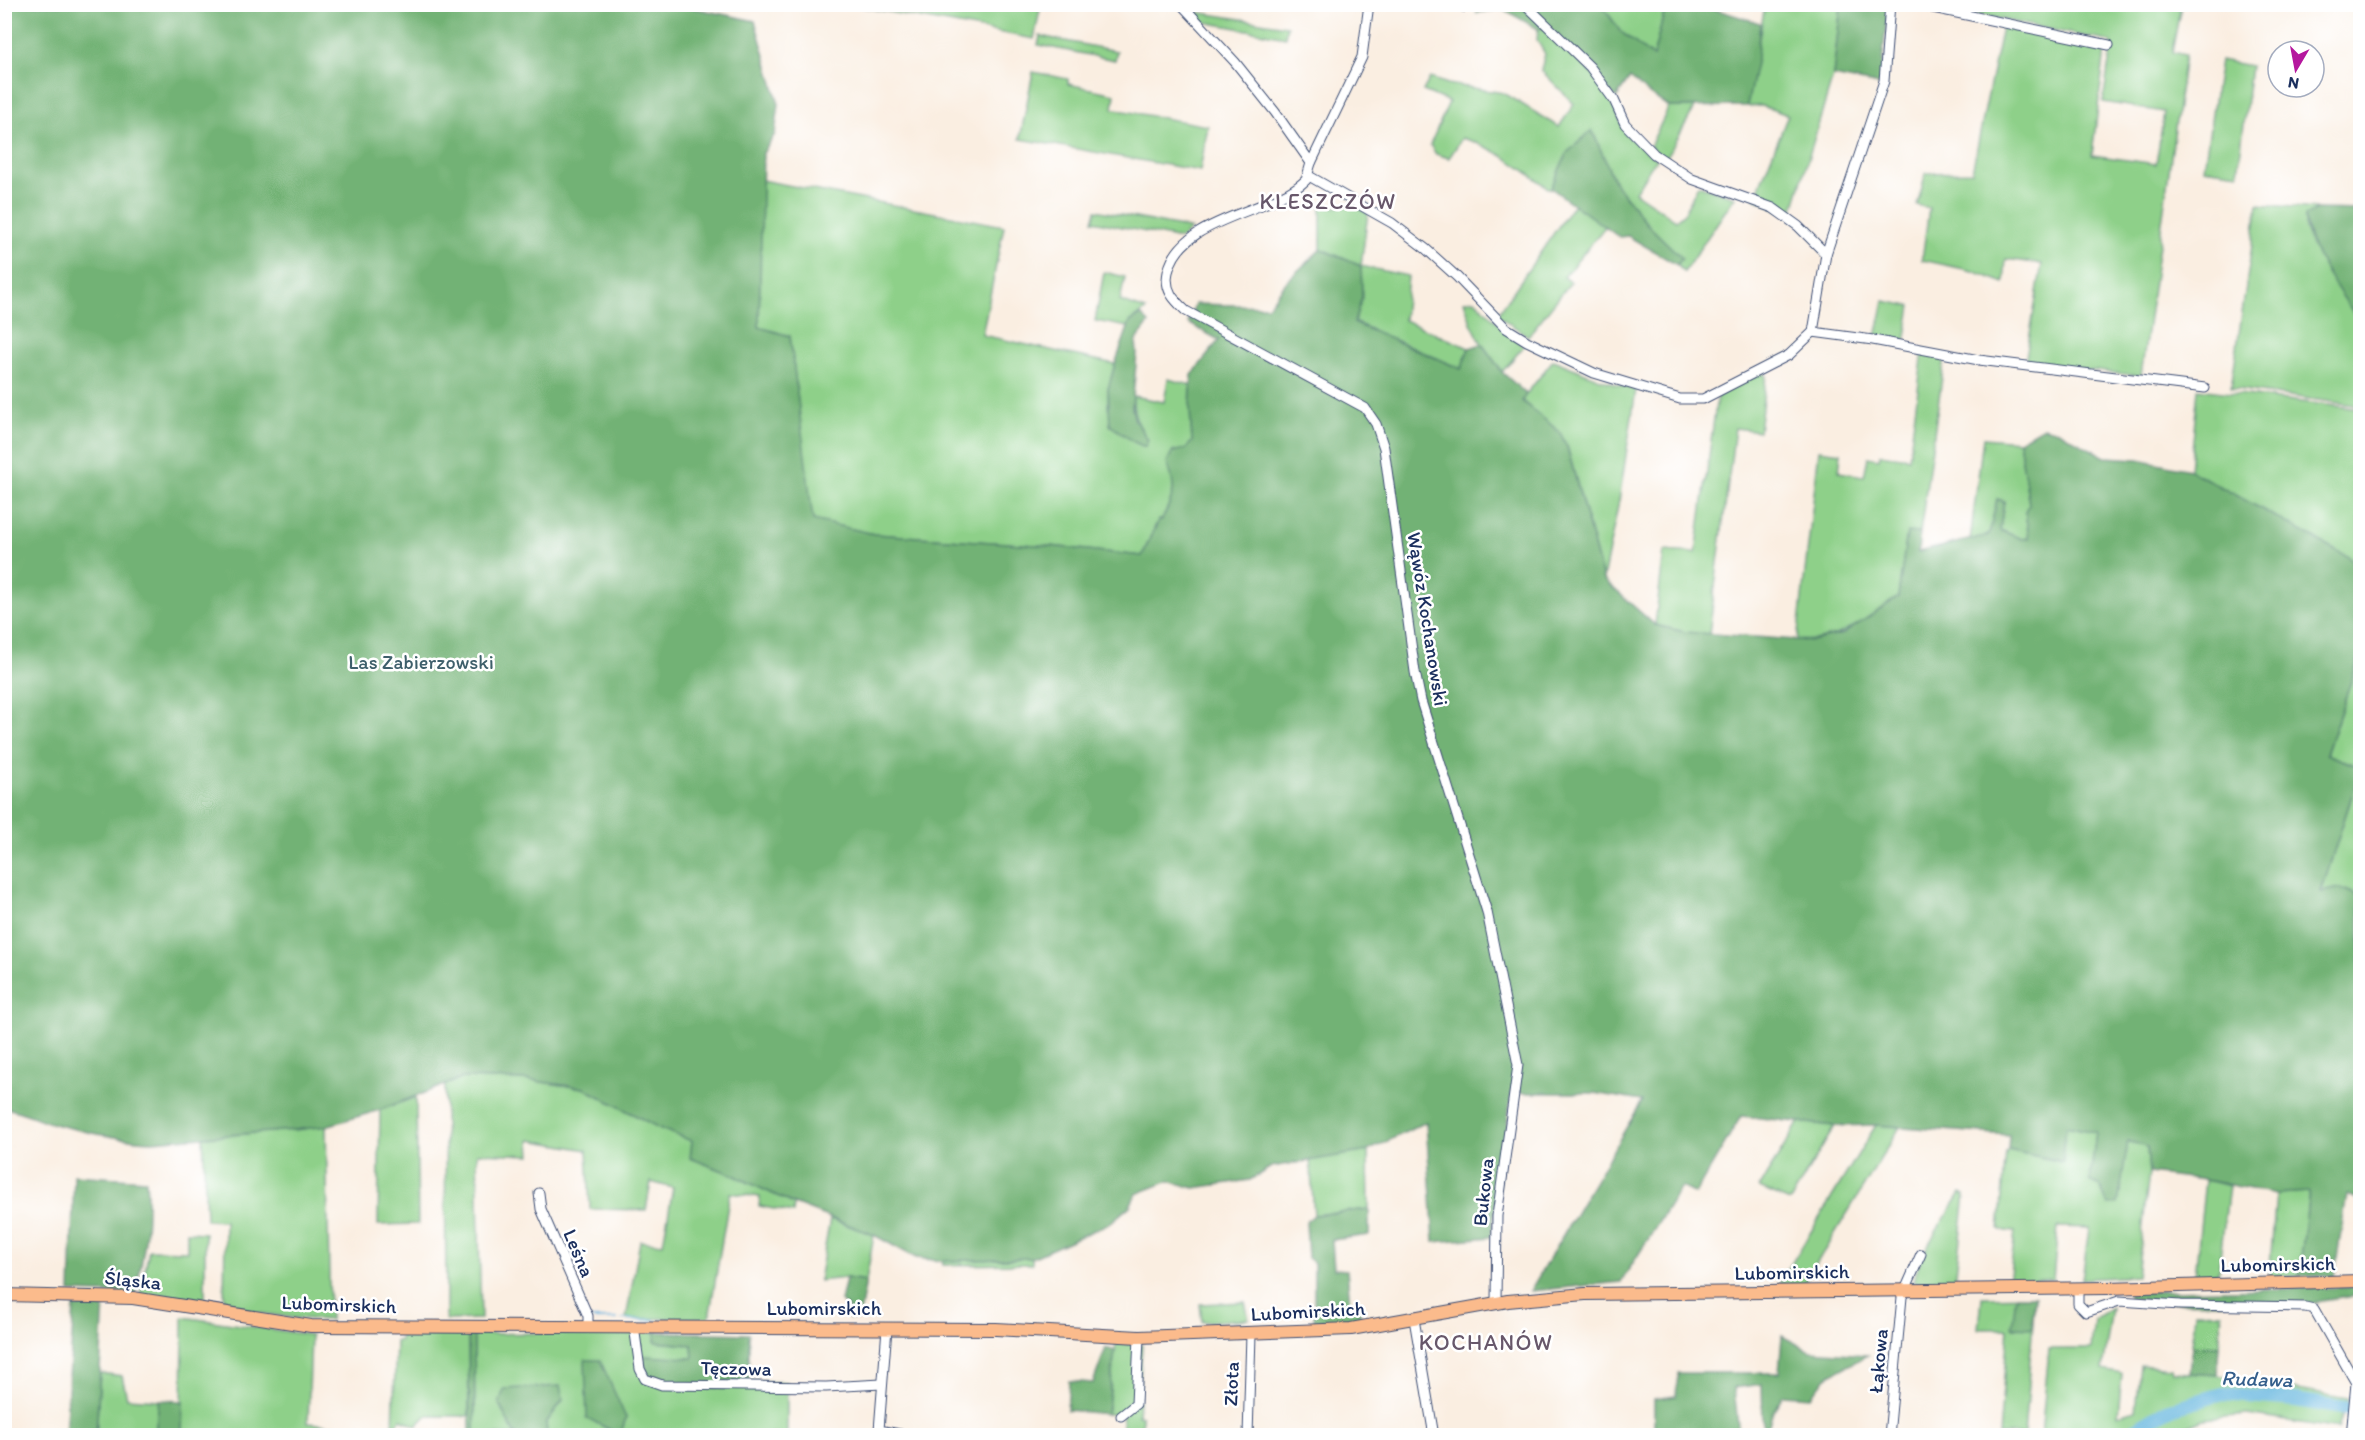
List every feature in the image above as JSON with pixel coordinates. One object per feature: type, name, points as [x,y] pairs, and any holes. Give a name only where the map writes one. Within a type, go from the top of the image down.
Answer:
[{"type":"main road","name":"Lubomirskich","points":[[256,1318],[331,1327],[887,1328],[1022,1330],[1139,1337],[1341,1330],[1496,1303],[1605,1293],[2078,1288],[2361,1281]]},
{"type":"main road","name":"Śląska","points":[[4,1295],[133,1298],[256,1318]]},
{"type":"street","points":[[1180,4],[1235,62],[1275,112],[1311,163]]},
{"type":"street","points":[[1369,4],[1362,57],[1311,163],[1309,176],[1392,223],[1426,249],[1506,328],[1535,345],[1594,373],[1680,399],[1703,399],[1789,355],[1813,332],[1826,254],[1884,81],[1890,4]]},
{"type":"street","points":[[1440,4],[1465,7],[1479,4]]},
{"type":"street","points":[[1525,4],[1590,68],[1614,100],[1625,124],[1654,154],[1692,179],[1773,208],[1797,226],[1826,254]]},
{"type":"street","points":[[1914,4],[2109,45]]},
{"type":"street","name":"Wąwóz Kochanowski","points":[[1309,176],[1297,187],[1215,225],[1183,244],[1170,263],[1167,277],[1172,299],[1186,311],[1365,408],[1376,424],[1384,448],[1421,701],[1477,878],[1496,949],[1518,1065],[1516,1086]]},
{"type":"street","points":[[1813,332],[1873,340],[1979,360],[2205,388]]},
{"type":"street","name":"Bukowa","points":[[1496,1303],[1497,1216],[1516,1086]]},
{"type":"street","name":"Leśna","points":[[538,1193],[541,1209],[588,1316],[588,1326]]},
{"type":"street","name":"Łąkowa","points":[[1889,1436],[1904,1290],[1921,1254]]},
{"type":"street","points":[[2078,1288],[2078,1304],[2086,1312],[2119,1301],[2170,1305],[2306,1306],[2314,1309],[2354,1377],[2356,1399],[2351,1436]]},
{"type":"street","points":[[1413,1319],[1434,1436]]},
{"type":"street","name":"Tęczowa","points":[[634,1326],[640,1369],[645,1379],[662,1385],[826,1387],[882,1384]]},
{"type":"street","points":[[887,1328],[879,1430],[910,1436]]},
{"type":"street","name":"Złota","points":[[1248,1436],[1251,1334]]},
{"type":"street","points":[[1120,1416],[1136,1404],[1139,1337]]},
{"type":"green space","name":"Las Zabierzowski","points":[[675,4],[755,21],[779,104],[775,134],[763,153],[759,327],[790,336],[813,520],[874,534],[1050,546],[1142,556],[1159,520],[1162,520],[1173,492],[1167,462],[1172,452],[1185,449],[1192,442],[1190,408],[1192,375],[1219,340],[1188,323],[1195,304],[1268,306],[1287,281],[1321,249],[1361,266],[1362,297],[1354,323],[1461,369],[1469,348],[1482,344],[1502,372],[1526,394],[1522,401],[1560,432],[1567,447],[1603,579],[1655,625],[1685,632],[1811,641],[1843,634],[1898,597],[1907,532],[1920,533],[1918,552],[1989,535],[1997,499],[2004,501],[2000,530],[2022,539],[2029,538],[2025,511],[2029,504],[2019,441],[2043,427],[2058,431],[2105,457],[2138,459],[2190,470],[2347,556],[2360,570],[2360,655],[2326,754],[2360,767],[2360,770],[2321,892],[2340,888],[2360,896],[2360,1200],[2347,1195],[2334,1276],[2299,1276],[2309,1192],[2276,1194],[2205,1180],[2149,1173],[2147,1147],[2128,1141],[2118,1204],[2108,1205],[2099,1185],[2090,1181],[2096,1132],[2066,1126],[2063,1162],[2008,1150],[2009,1135],[1876,1125],[1835,1126],[1741,1116],[1695,1194],[1681,1187],[1621,1282],[1530,1291],[1642,1101],[1594,1093],[1523,1093],[1512,1090],[1491,1237],[1434,1242],[1426,1122],[1368,1151],[1271,1167],[1250,1180],[1194,1188],[1169,1181],[1136,1194],[1130,1206],[1110,1223],[1032,1258],[942,1261],[916,1258],[874,1235],[794,1204],[731,1174],[690,1158],[692,1141],[661,1129],[584,1088],[527,1080],[463,1078],[380,1110],[326,1126],[152,1141],[78,1130],[5,1108],[5,5]]},
{"type":"green space","points":[[851,5],[1041,5],[1034,39]]},
{"type":"green space","points":[[1475,5],[1602,5],[1620,31],[1653,57],[1666,5],[1701,5],[1760,23],[1757,58],[1747,106],[1669,107],[1630,78],[1616,98],[1547,27],[1538,29],[1503,9],[1477,13]]},
{"type":"green space","points":[[1602,5],[1666,5],[1653,57],[1620,31]]},
{"type":"green space","points":[[1765,5],[1841,5],[1833,76],[1791,216],[1755,198],[1788,115],[1762,106],[1747,106]]},
{"type":"green space","points":[[1841,5],[1888,5],[1880,85],[1833,76]]},
{"type":"green space","points":[[1931,5],[2181,5],[2172,52],[2185,55],[2141,376],[2025,363],[2042,264],[2006,259],[2004,283],[1973,271],[1922,260],[1929,208],[1917,205],[1926,173],[1972,172],[2002,27],[2102,47],[2105,51],[2092,155],[2156,164],[2164,112],[2103,102],[2112,42]]},
{"type":"green space","points":[[1196,12],[1287,26],[1285,37],[1204,22]]},
{"type":"green space","points":[[1546,27],[1593,67],[1628,136],[1656,159],[1635,192],[1676,220],[1685,212],[1698,185],[1735,197],[1684,272],[1677,265],[1682,258],[1651,228],[1615,183],[1592,130],[1567,153],[1551,188],[1507,159],[1474,142],[1462,138],[1449,158],[1436,154],[1430,145],[1449,102],[1423,91],[1430,78],[1448,84],[1504,93],[1559,127],[1574,104],[1541,70],[1545,54],[1537,40],[1538,29]]},
{"type":"green space","points":[[1040,36],[1117,51],[1115,60],[1038,45]]},
{"type":"green space","points":[[2220,60],[2251,66],[2238,173],[2204,168]]},
{"type":"green space","points":[[1033,72],[1068,79],[1068,84],[1115,94],[1113,109],[1208,126],[1200,171],[1020,139]]},
{"type":"green space","points":[[1669,107],[1695,107],[1665,160],[1650,146]]},
{"type":"green space","points":[[1592,130],[1615,183],[1648,225],[1682,258],[1677,265],[1628,236],[1619,237],[1551,188],[1567,153]]},
{"type":"green space","points":[[761,180],[1004,226],[982,335],[1115,364],[1108,389],[1108,408],[1148,440],[1136,419],[1133,396],[1164,402],[1168,379],[1191,385],[1192,442],[1185,449],[1173,495],[1162,521],[1158,520],[1142,556],[1050,546],[874,534],[812,520],[790,336],[759,327]]},
{"type":"green space","points":[[1574,204],[1605,227],[1564,277],[1571,282],[1528,336],[1497,315]]},
{"type":"green space","points":[[2258,204],[2318,209],[2305,217],[2305,229],[2313,248],[2360,323],[2360,406],[2231,388]]},
{"type":"green space","points":[[1355,206],[1368,213],[1361,266],[1321,249],[1321,207]]},
{"type":"green space","points":[[2318,209],[2360,210],[2360,323],[2326,272],[2312,244],[2305,217]]},
{"type":"green space","points":[[1096,210],[1191,229],[1180,239],[1093,221]]},
{"type":"green space","points":[[1361,266],[1408,276],[1404,320],[1469,348],[1462,369],[1354,322],[1362,297]]},
{"type":"green space","points":[[1104,272],[1125,277],[1120,301],[1146,310],[1130,322],[1128,327],[1095,321]]},
{"type":"green space","points":[[1475,300],[1524,346],[1502,372],[1482,344],[1471,323],[1464,301]]},
{"type":"green space","points":[[1884,301],[1911,306],[1905,342],[1876,337]]},
{"type":"green space","points":[[1141,315],[1149,323],[1136,341],[1132,408],[1135,420],[1148,440],[1145,447],[1110,425],[1108,389],[1130,322]]},
{"type":"green space","points":[[1923,351],[1945,356],[1920,533],[1907,533],[1898,597],[1839,634],[1827,638],[1797,641],[1819,450],[1841,453],[1839,472],[1864,476],[1868,457],[1879,459],[1880,454],[1909,458]]},
{"type":"green space","points":[[1553,360],[1600,379],[1636,390],[1619,501],[1603,579],[1567,446],[1521,401]]},
{"type":"green space","points":[[1761,372],[1766,376],[1759,431],[1735,428],[1709,634],[1685,632],[1655,625],[1664,551],[1696,553],[1717,396]]},
{"type":"green space","points":[[2198,389],[2360,409],[2360,570],[2347,556],[2190,470]]},
{"type":"green space","points":[[1983,438],[2019,441],[2029,504],[2025,511],[2029,538],[2022,539],[2000,530],[2004,501],[1997,499],[1989,535],[1970,541]]},
{"type":"green space","points":[[2360,655],[2360,767],[2326,755]]},
{"type":"green space","points":[[2360,770],[2360,896],[2340,888],[2321,893]]},
{"type":"green space","points":[[463,1078],[527,1080],[584,1088],[661,1129],[692,1141],[691,1158],[794,1204],[793,1213],[759,1206],[760,1197],[730,1193],[709,1318],[626,1319],[640,1241],[663,1244],[673,1188],[651,1182],[646,1210],[590,1209],[587,1150],[530,1140],[531,1155],[477,1153],[481,1319],[446,1320],[445,1085]]},
{"type":"green space","points":[[416,1097],[418,1224],[378,1225],[380,1110]]},
{"type":"green space","points":[[1799,1122],[1835,1126],[1790,1201],[1759,1188]]},
{"type":"green space","points":[[1876,1125],[1900,1127],[1804,1284],[1779,1284]]},
{"type":"green space","points":[[326,1126],[330,1320],[294,1318],[224,1308],[225,1221],[206,1220],[203,1137]]},
{"type":"green space","points":[[2065,1126],[2096,1132],[2090,1181],[2099,1185],[2118,1203],[2127,1141],[2147,1147],[2149,1173],[2137,1276],[2082,1279],[2089,1228],[2058,1227],[2053,1279],[2009,1283],[2015,1232],[1999,1230],[2006,1152],[2008,1150],[2062,1162]]},
{"type":"green space","points":[[1368,1151],[1369,1209],[1314,1215],[1310,1160]]},
{"type":"green space","points":[[74,1175],[146,1180],[145,1237],[135,1294],[70,1292]]},
{"type":"green space","points":[[2205,1180],[2229,1186],[2218,1273],[2195,1276]]},
{"type":"green space","points":[[2309,1192],[2299,1276],[2269,1277],[2276,1194]]},
{"type":"green space","points":[[1961,1193],[1965,1195],[1955,1282],[1914,1283],[1926,1248]]},
{"type":"green space","points":[[1369,1209],[1369,1235],[1332,1240],[1334,1269],[1347,1270],[1350,1304],[1359,1307],[1361,1322],[1314,1322],[1314,1263],[1308,1258],[1306,1222],[1314,1215]]},
{"type":"green space","points":[[830,1219],[874,1235],[866,1281],[846,1278],[819,1281]]},
{"type":"green space","points":[[187,1232],[205,1233],[205,1305],[140,1295],[149,1250],[187,1251]]},
{"type":"green space","points":[[1032,1258],[1032,1264],[943,1265],[942,1261]]},
{"type":"green space","points":[[846,1278],[866,1281],[859,1319],[849,1319],[849,1309],[841,1301]]},
{"type":"green space","points":[[2360,1287],[2360,1295],[2303,1304],[2155,1302],[2129,1298],[2128,1292]]},
{"type":"green space","points":[[2016,1296],[2035,1296],[2032,1328],[2012,1327]]},
{"type":"green space","points":[[2035,1296],[2024,1435],[1999,1435],[2008,1329],[1979,1329],[1982,1297]]},
{"type":"green space","points":[[1245,1302],[1249,1319],[1202,1322],[1200,1304]]},
{"type":"green space","points":[[104,1304],[96,1435],[65,1435],[74,1307]]},
{"type":"green space","points":[[2112,1308],[2103,1370],[2122,1374],[2118,1415],[2135,1410],[2140,1365],[2171,1368],[2172,1372],[2217,1375],[2348,1399],[2338,1429],[2248,1415],[2203,1419],[2164,1435],[2041,1436],[2049,1349],[2091,1349],[2094,1319]]},
{"type":"green space","points":[[2195,1312],[2222,1313],[2219,1346],[2192,1346]]},
{"type":"green space","points":[[183,1317],[311,1335],[308,1423],[375,1429],[387,1434],[386,1436],[169,1436],[169,1433],[182,1429]]},
{"type":"green space","points":[[656,1332],[655,1342],[692,1345],[693,1359],[642,1356],[725,1388],[726,1381],[787,1382],[787,1435],[620,1435],[626,1417],[587,1418],[619,1435],[547,1435],[546,1423],[563,1400],[515,1435],[475,1435],[474,1334]]},
{"type":"green space","points":[[656,1332],[749,1334],[749,1382],[726,1381],[725,1389],[658,1382],[648,1376],[641,1356],[693,1358],[692,1345],[655,1342]]},
{"type":"green space","points":[[401,1333],[468,1334],[469,1416],[426,1416],[416,1426],[401,1419],[393,1428],[396,1341],[400,1340]]},
{"type":"green space","points":[[468,1334],[474,1334],[475,1435],[470,1435]]},
{"type":"green space","points":[[1782,1336],[1810,1351],[1868,1355],[1826,1377],[1811,1397],[1783,1395],[1773,1411],[1767,1431],[1763,1426],[1762,1384],[1734,1388],[1739,1435],[1654,1435],[1654,1399],[1676,1396],[1678,1373],[1779,1373]]},
{"type":"green space","points":[[1116,1343],[1142,1345],[1138,1416],[1142,1416],[1142,1435],[1121,1435],[1123,1415],[1107,1414]]},
{"type":"green space","points":[[2192,1346],[2219,1346],[2217,1375],[2189,1373]]},
{"type":"green space","points":[[1106,1348],[1115,1351],[1107,1414],[1067,1410],[1069,1381],[1093,1383]]},
{"type":"green space","points":[[585,1360],[600,1360],[626,1418],[620,1435],[587,1418]]},
{"type":"green space","points":[[100,1373],[122,1376],[127,1398],[159,1400],[155,1435],[96,1436]]},
{"type":"green space","points":[[560,1386],[563,1400],[546,1423],[547,1435],[515,1435],[499,1404],[504,1389]]},
{"type":"green space","points":[[159,1400],[183,1401],[182,1430],[169,1433],[169,1435],[155,1435]]},
{"type":"waterway","points":[[592,1319],[617,1319]]},
{"type":"waterway","points":[[622,1319],[654,1320]]},
{"type":"waterway","name":"Rudawa","points":[[2123,1436],[2167,1410],[2223,1394],[2296,1400],[2360,1411]]},
{"type":"district","name":"KLESZCZÓW","points":[[1328,201]]},
{"type":"district","name":"KOCHANÓW","points":[[1486,1342]]}]
